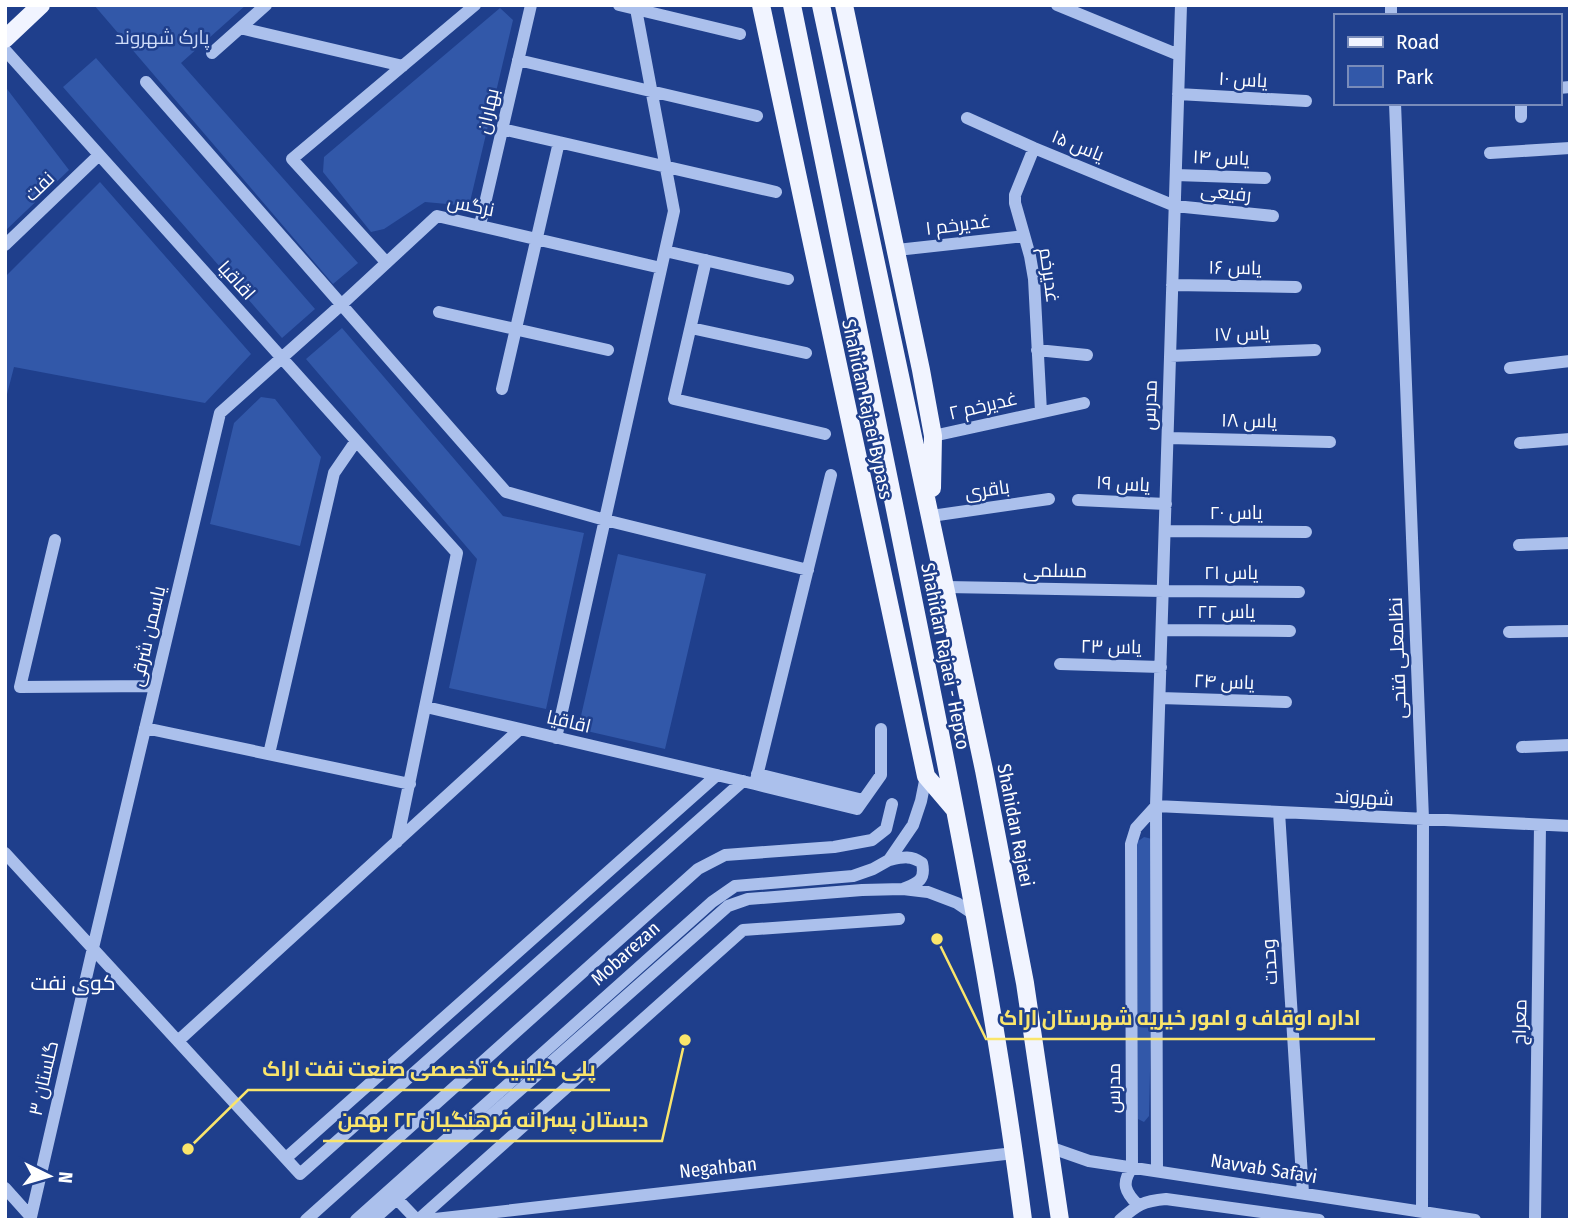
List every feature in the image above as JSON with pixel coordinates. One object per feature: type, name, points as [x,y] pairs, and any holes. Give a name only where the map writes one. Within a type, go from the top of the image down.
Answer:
[{"type":"main road","points":[[5,39],[41,5]]},
{"type":"main road","name":"Shahidan Rajaei Bypass","points":[[761,5],[926,775],[956,811]]},
{"type":"main road","name":"Shahidan Rajaei - Hepco","points":[[792,5],[956,811],[1023,1220]]},
{"type":"main road","name":"Shahidan Rajaei","points":[[821,5],[984,770],[1025,983],[1060,1220]]},
{"type":"main road","points":[[844,5],[897,250],[933,436],[931,516]]},
{"type":"main road","points":[[842,97],[873,141]]},
{"type":"street","points":[[212,53],[266,5]]},
{"type":"street","name":"بهاران","points":[[480,225],[531,5]]},
{"type":"street","points":[[619,5],[740,34]]},
{"type":"street","points":[[1057,5],[1179,55]]},
{"type":"street","name":"مدرس","points":[[1157,1171],[1156,806],[1181,5]]},
{"type":"street","points":[[386,262],[292,159],[471,6]]},
{"type":"street","points":[[556,738],[674,211],[636,7]]},
{"type":"street","points":[[240,28],[403,66]]},
{"type":"street","name":"اقاقیا","points":[[5,50],[457,553],[426,707],[717,775],[752,779],[860,805],[881,775],[881,729]]},
{"type":"street","points":[[518,60],[757,116]]},
{"type":"street","points":[[146,82],[506,492],[605,520],[808,570]]},
{"type":"street","name":"یاس ۱۰","points":[[1178,94],[1306,101]]},
{"type":"street","name":"نظامعلی فتحی","points":[[1395,105],[1423,819],[1422,1212]]},
{"type":"street","points":[[1521,105],[1521,117]]},
{"type":"street","name":"یاس ۱۵","points":[[967,118],[1175,206]]},
{"type":"street","points":[[502,129],[776,192]]},
{"type":"street","points":[[502,389],[559,142]]},
{"type":"street","name":"غدیرخم","points":[[1034,148],[1015,195],[1034,279],[1041,412]]},
{"type":"street","points":[[1490,153],[1570,148]]},
{"type":"street","name":"نفت","points":[[5,245],[99,155]]},
{"type":"street","name":"یاس ۱۴","points":[[1176,174],[1265,178]]},
{"type":"street","name":"رفیعی","points":[[1175,206],[1273,216]]},
{"type":"street","name":"نرگس","points":[[282,358],[437,216],[662,268]]},
{"type":"street","name":"غدیرخم ۱","points":[[897,250],[1024,236]]},
{"type":"street","points":[[665,251],[788,279]]},
{"type":"street","points":[[706,260],[674,399],[825,434]]},
{"type":"street","name":"یاس ۱۶","points":[[1172,285],[1296,287]]},
{"type":"street","points":[[439,312],[608,350]]},
{"type":"street","points":[[691,328],[806,354]]},
{"type":"street","points":[[1038,350],[1087,355]]},
{"type":"street","name":"یاس ۱۷","points":[[1170,356],[1315,350]]},
{"type":"street","name":"یاسمن شرقی","points":[[93,948],[220,413],[282,358]]},
{"type":"street","points":[[1510,368],[1570,361]]},
{"type":"street","name":"غدیرخم ۲","points":[[933,436],[1084,403]]},
{"type":"street","name":"یاس ۱۸","points":[[1168,438],[1330,442]]},
{"type":"street","points":[[1520,443],[1570,439]]},
{"type":"street","points":[[269,754],[334,473],[356,441]]},
{"type":"street","points":[[5,853],[300,1174],[752,779],[831,475]]},
{"type":"street","name":"باقری","points":[[931,516],[1049,499]]},
{"type":"street","name":"یاس ۱۹","points":[[1079,500],[1166,504]]},
{"type":"street","name":"یاس ۲۰","points":[[1165,531],[1306,532]]},
{"type":"street","points":[[55,540],[20,687],[155,686]]},
{"type":"street","points":[[1519,545],[1570,542]]},
{"type":"street","name":"مسلمی","points":[[946,587],[1163,591]]},
{"type":"street","name":"یاس ۲۱","points":[[1163,591],[1299,592]]},
{"type":"street","name":"یاس ۲۲","points":[[1162,630],[1290,631]]},
{"type":"street","points":[[1509,632],[1570,631]]},
{"type":"street","name":"یاس ۲۳","points":[[1060,664],[1161,667]]},
{"type":"street","name":"یاس ۲۴","points":[[1160,698],[1286,702]]},
{"type":"street","points":[[397,842],[426,707]]},
{"type":"street","points":[[145,728],[410,783]]},
{"type":"street","points":[[178,1041],[520,729]]},
{"type":"street","points":[[1522,747],[1570,745]]},
{"type":"street","points":[[286,1158],[717,775]]},
{"type":"street","points":[[889,860],[913,825],[926,775]]},
{"type":"street","points":[[306,1220],[698,869],[725,855],[834,847],[872,840],[886,830],[892,804]]},
{"type":"street","name":"مدرس","points":[[1138,1205],[1130,1197],[1125,1180],[1132,1168],[1131,844],[1136,828],[1156,806]]},
{"type":"street","name":"شهروند","points":[[1156,806],[1570,826]]},
{"type":"street","name":"وحدت","points":[[1279,812],[1303,1193]]},
{"type":"street","name":"معراج","points":[[1535,1220],[1540,825]]},
{"type":"street","points":[[889,860],[915,858],[922,863],[924,872],[921,879],[902,889]]},
{"type":"street","name":"Mobarezan","points":[[356,1220],[712,902],[735,886],[853,876],[889,860]]},
{"type":"street","name":"Mobarezan","points":[[373,1220],[728,906],[748,899],[902,889],[928,892],[957,903],[975,915]]},
{"type":"street","points":[[396,1198],[417,1220],[743,930],[899,919]]},
{"type":"street","name":"گلستان ۳","points":[[5,1188],[32,1216],[93,948]]},
{"type":"street","name":"Navvab Safavi","points":[[1049,1147],[1089,1161],[1475,1220]]},
{"type":"street","name":"Negahban","points":[[426,1220],[1014,1153]]},
{"type":"street","points":[[1120,1220],[1138,1205],[1166,1199],[1319,1220]]},
{"type":"green space","name":"پارک شهروند","points":[[94,5],[246,5],[181,63],[358,263],[333,284]]},
{"type":"green space","points":[[500,8],[513,20],[469,206],[425,202],[384,229],[371,232],[323,172],[324,157]]},
{"type":"green space","points":[[96,58],[315,309],[282,338],[63,87]]},
{"type":"green space","points":[[7,89],[69,170],[5,231],[5,90]]},
{"type":"green space","points":[[100,182],[251,354],[205,403],[14,367],[5,402],[5,277]]},
{"type":"green space","points":[[342,328],[503,516],[584,533],[546,709],[449,688],[477,559],[306,359]]},
{"type":"green space","points":[[261,397],[275,399],[321,457],[300,546],[210,524],[234,423]]},
{"type":"green space","points":[[618,554],[706,574],[665,749],[578,729]]},
{"type":"green space","points":[[1144,837],[1152,839],[1155,847],[1149,1116],[1144,1122],[1138,1119],[1137,842]]},
{"type":"place","name":"اداره اوقاف و امور خیریه شهرستان اراک","points":[[937,939]]},
{"type":"place","name":"دبستان پسرانه فرهنگیان ۲۲ بهمن","points":[[685,1040]]},
{"type":"place","name":"پلی کلینیک تخصصی صنعت نفت اراک","points":[[188,1149]]},
{"type":"district","name":"کوی نفت","points":[[73,983]]}]
